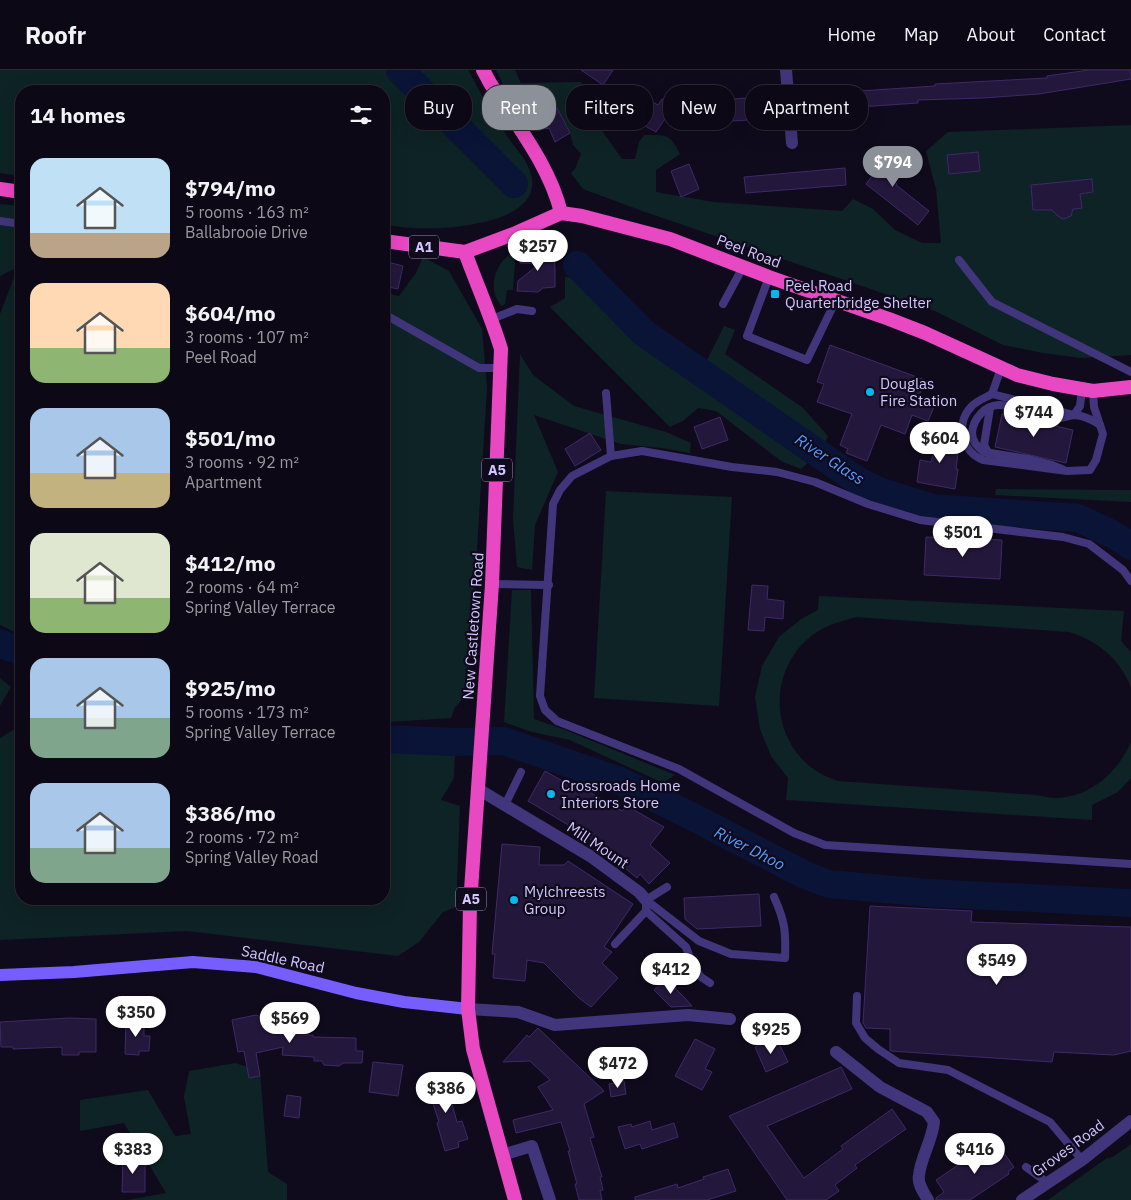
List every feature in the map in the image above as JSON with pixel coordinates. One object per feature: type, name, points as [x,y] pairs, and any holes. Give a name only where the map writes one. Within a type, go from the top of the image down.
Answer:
[{"type":"highway","points":[[483,70],[548,175],[558,199],[557,215]]},
{"type":"highway","points":[[0,189],[15,191]]},
{"type":"highway","name":"A1","points":[[390,242],[465,252],[557,215]]},
{"type":"highway","name":"Peel Road","points":[[557,215],[582,216],[670,239],[925,333],[1001,368],[1028,378],[1088,390],[1131,387]]},
{"type":"highway","name":"New Castletown Road","points":[[465,252],[492,318],[501,350],[492,584],[470,917],[468,1008]]},
{"type":"highway","name":"A5","points":[[468,1008],[473,1048],[515,1200]]},
{"type":"main road","name":"Saddle Road","points":[[0,975],[74,972],[193,962],[256,967],[356,993],[404,1002],[468,1008]]},
{"type":"street","points":[[786,70],[792,143]]},
{"type":"street","name":"Mill Mount","points":[[478,789],[590,856],[639,892],[646,906]]},
{"type":"street","points":[[468,1008],[518,1012],[555,1024],[688,1015],[730,1019]]},
{"type":"street","points":[[836,1052],[880,1086],[927,1112],[934,1122],[933,1134],[918,1176],[921,1188],[928,1200]]},
{"type":"street","name":"Groves Road","points":[[1022,1200],[1082,1160],[1131,1121]]},
{"type":"street","points":[[502,1155],[532,1146],[550,1200]]},
{"type":"lane","points":[[0,221],[15,223]]},
{"type":"lane","points":[[959,260],[992,302],[1131,372]]},
{"type":"lane","points":[[723,304],[743,266]]},
{"type":"lane","points":[[769,277],[747,336],[807,360],[836,300]]},
{"type":"lane","points":[[492,318],[517,308],[532,311]]},
{"type":"lane","points":[[390,317],[479,368],[500,368]]},
{"type":"lane","points":[[992,394],[1001,368]]},
{"type":"lane","points":[[1067,471],[1052,464],[989,454],[979,449],[974,443],[972,432],[974,423],[979,414],[1001,405],[1061,418],[1074,415],[1088,390]]},
{"type":"lane","points":[[1088,390],[1094,406],[1103,434],[1096,460],[1090,470],[1067,471],[983,460],[968,450],[962,436],[965,419],[972,404],[992,394],[1092,419],[1100,425]]},
{"type":"lane","points":[[606,393],[611,456]]},
{"type":"lane","points":[[989,454],[984,445],[990,408]]},
{"type":"lane","points":[[1131,581],[1123,570],[1089,544],[1063,537],[920,520],[868,504],[815,482],[777,472],[732,467],[642,451],[611,456],[572,476],[560,490],[553,504],[540,696],[545,710],[557,721],[679,769],[794,833],[825,846],[1131,864]]},
{"type":"lane","points":[[492,584],[549,585]]},
{"type":"lane","points":[[505,805],[520,772]]},
{"type":"lane","points":[[615,944],[646,906],[667,887]]},
{"type":"lane","points":[[646,906],[699,942],[731,954],[785,958],[786,936],[783,916],[774,897]]},
{"type":"lane","points":[[646,906],[686,947],[694,966],[701,976],[710,983]]},
{"type":"lane","points":[[857,996],[856,1023],[865,1038],[878,1049],[899,1063],[948,1070],[1050,1122],[1082,1160]]},
{"type":"lane","points":[[1026,1167],[1048,1183]]},
{"type":"green space","points":[[0,70],[468,70],[482,95],[482,130],[503,130],[528,166],[532,189],[524,203],[510,213],[491,220],[470,225],[429,228],[406,228],[390,225],[390,85],[15,85],[15,175],[0,173]]},
{"type":"green space","points":[[496,70],[515,70],[521,83],[580,82],[584,85],[566,85],[566,125],[556,106],[556,85],[504,85]]},
{"type":"green space","points":[[1131,125],[1131,355],[1081,358],[1003,345],[935,311],[583,189],[571,173],[575,169],[581,154],[573,145],[568,130],[602,130],[622,159],[635,159],[639,142],[644,135],[662,135],[670,139],[680,154],[656,170],[656,192],[713,202],[842,211],[853,199],[873,209],[895,230],[922,243],[941,243],[936,189],[926,151],[948,132]]},
{"type":"green space","points":[[0,204],[15,205],[15,268],[0,276]]},
{"type":"green space","points":[[512,253],[515,263],[513,290],[507,290],[505,304],[502,306],[494,293],[495,278],[501,263]]},
{"type":"green space","points":[[423,257],[449,271],[482,329],[487,388],[468,694],[455,707],[451,718],[390,722],[390,294],[399,296],[416,273]]},
{"type":"green space","points":[[15,275],[15,632],[0,625],[0,314]]},
{"type":"green space","points":[[565,277],[581,278],[642,341],[809,462],[801,469],[781,461],[716,411],[698,408],[683,421],[670,427],[550,307],[565,298]]},
{"type":"green space","points":[[724,326],[735,330],[725,354],[803,408],[828,436],[823,445],[706,362]]},
{"type":"green space","points":[[520,354],[533,375],[574,406],[666,432],[691,443],[690,453],[621,444],[534,415],[558,472],[535,525],[532,570],[517,567],[513,519]]},
{"type":"green space","points":[[996,489],[1131,490],[1131,502],[995,495]]},
{"type":"green space","points":[[606,491],[732,497],[719,706],[594,698]]},
{"type":"green space","points":[[512,590],[531,590],[534,719],[675,775],[663,783],[570,740],[532,732],[504,722]]},
{"type":"green space","points":[[819,596],[1124,611],[1121,641],[1131,652],[1131,687],[1114,659],[1089,640],[1069,632],[856,617],[831,625],[817,632],[803,644],[792,658],[784,675],[780,692],[780,710],[784,727],[791,744],[802,759],[818,772],[838,781],[1037,795],[1056,798],[1069,797],[1092,788],[1102,781],[1119,763],[1131,742],[1131,778],[1118,792],[1092,805],[1092,820],[786,800],[788,778],[771,756],[760,729],[755,697],[762,666],[779,637],[801,619],[818,610]]},
{"type":"green space","points":[[0,678],[11,687],[0,706]]},
{"type":"green space","points":[[15,729],[15,905],[390,905],[390,749],[403,753],[455,756],[454,778],[441,800],[460,806],[456,907],[443,912],[419,942],[398,956],[187,931],[0,940],[0,738]]},
{"type":"green space","points":[[235,1063],[260,1071],[268,1172],[287,1184],[287,1200],[127,1200],[166,1193],[124,1123],[80,1131],[80,1100],[148,1090],[175,1136],[191,1134],[184,1097],[189,1071]]},
{"type":"green space","points":[[1131,1144],[1131,1200],[1048,1200],[1107,1158],[1113,1157]]},
{"type":"building","points":[[581,70],[613,70],[603,85]]},
{"type":"building","points":[[1089,70],[1131,70],[1131,79],[1039,94],[918,100],[918,103],[868,106],[868,90],[935,86],[935,84],[1047,78],[1047,76]]},
{"type":"building","points":[[745,98],[745,120],[735,121],[735,99]]},
{"type":"building","points":[[663,100],[663,122],[656,132],[652,130],[653,102],[658,105]]},
{"type":"building","points":[[556,106],[566,125],[566,130],[570,133],[555,142],[550,130],[556,130]]},
{"type":"building","points":[[879,147],[895,160],[889,167],[897,173],[892,179],[896,185],[929,211],[918,225],[866,184],[876,167],[868,161]]},
{"type":"building","points":[[978,152],[980,171],[949,174],[947,155]]},
{"type":"building","points":[[689,164],[699,189],[681,197],[671,171]]},
{"type":"building","points":[[845,168],[846,185],[746,193],[744,177]]},
{"type":"building","points":[[1092,179],[1093,192],[1080,194],[1082,208],[1073,209],[1071,216],[1063,219],[1052,210],[1033,210],[1031,185]]},
{"type":"building","points":[[553,251],[555,287],[543,288],[538,292],[517,291],[518,281],[539,264],[520,263],[519,255]]},
{"type":"building","points":[[390,263],[403,266],[398,289],[390,287]]},
{"type":"building","name":"Douglas Fire Station","points":[[830,345],[925,380],[917,401],[934,407],[928,421],[912,415],[905,434],[881,425],[867,461],[846,453],[848,449],[840,445],[852,414],[817,402],[824,384],[817,382]]},
{"type":"building","points":[[1002,414],[1073,430],[1066,463],[995,447]]},
{"type":"building","points":[[720,417],[728,440],[702,449],[694,427]]},
{"type":"building","points":[[943,422],[952,425],[946,452],[958,453],[955,489],[917,482],[920,460],[931,462]]},
{"type":"building","points":[[590,433],[601,450],[575,466],[565,449]]},
{"type":"building","points":[[926,537],[1002,540],[1000,579],[924,575]]},
{"type":"building","points":[[752,585],[768,586],[767,599],[784,601],[783,619],[765,617],[764,631],[748,630]]},
{"type":"building","points":[[545,771],[577,789],[579,786],[622,811],[627,806],[664,827],[650,845],[670,863],[649,884],[640,874],[637,878],[585,835],[528,801]]},
{"type":"building","points":[[502,844],[540,847],[539,865],[564,865],[568,861],[633,904],[604,947],[612,952],[602,963],[618,978],[591,1007],[579,998],[544,963],[527,960],[525,981],[493,978],[495,954],[492,954]]},
{"type":"building","points":[[759,894],[761,926],[697,929],[685,919],[684,898]]},
{"type":"building","points":[[870,906],[972,911],[971,922],[1131,927],[1131,1051],[1114,1055],[1054,1052],[1052,1062],[891,1051],[890,1029],[866,1028],[863,1023]]},
{"type":"building","points":[[666,979],[692,1006],[671,1007],[654,990]]},
{"type":"building","points":[[256,1015],[271,1022],[295,1024],[295,1035],[356,1038],[356,1051],[363,1051],[362,1063],[343,1063],[339,1066],[324,1065],[322,1061],[314,1061],[314,1057],[282,1055],[283,1047],[256,1053],[260,1076],[249,1078],[244,1051],[238,1052],[232,1020]]},
{"type":"building","points":[[69,1018],[96,1019],[96,1052],[62,1055],[62,1047],[13,1049],[13,1047],[1,1047],[0,1022]]},
{"type":"building","points":[[126,1021],[144,1021],[144,1036],[150,1036],[149,1051],[139,1051],[139,1055],[125,1054]]},
{"type":"building","points":[[538,1028],[604,1091],[584,1104],[594,1137],[590,1138],[602,1177],[600,1177],[603,1190],[600,1191],[602,1200],[579,1200],[575,1184],[577,1184],[568,1151],[570,1151],[561,1122],[516,1133],[513,1120],[553,1110],[538,1087],[550,1080],[530,1061],[503,1062],[527,1035],[529,1037]]},
{"type":"building","points":[[776,1037],[788,1062],[766,1072],[755,1047]]},
{"type":"building","points":[[695,1039],[715,1049],[705,1069],[712,1072],[702,1090],[675,1076]]},
{"type":"building","points":[[373,1062],[403,1065],[398,1096],[369,1092]]},
{"type":"building","points":[[841,1067],[852,1089],[767,1126],[804,1178],[843,1149],[841,1146],[892,1109],[906,1129],[855,1165],[857,1168],[835,1185],[839,1191],[826,1200],[787,1200],[729,1116]]},
{"type":"building","points":[[444,1075],[457,1122],[462,1121],[468,1139],[458,1142],[459,1147],[445,1151],[437,1123],[439,1122],[425,1080]]},
{"type":"building","points":[[624,1081],[626,1094],[611,1097],[609,1084]]},
{"type":"building","points":[[287,1095],[301,1097],[299,1118],[284,1116]]},
{"type":"building","points":[[650,1121],[652,1130],[674,1123],[678,1137],[642,1149],[640,1144],[625,1149],[618,1127],[631,1124],[632,1127]]},
{"type":"building","points":[[989,1144],[993,1148],[998,1145],[1014,1167],[1008,1172],[1009,1174],[970,1200],[936,1200],[944,1192],[936,1180]]},
{"type":"building","points":[[123,1157],[140,1157],[140,1164],[145,1164],[145,1192],[122,1192]]},
{"type":"building","points":[[728,1169],[736,1191],[707,1200],[635,1200],[635,1197],[677,1184],[678,1188]]},
{"type":"waterway","name":"River Glass","points":[[400,70],[514,184]]},
{"type":"waterway","name":"River Glass","points":[[577,265],[644,333],[858,481],[879,491],[933,508],[1078,518],[1112,534],[1131,546]]},
{"type":"waterway","name":"River Dhoo","points":[[0,643],[15,649]]},
{"type":"waterway","name":"River Dhoo","points":[[390,739],[455,742],[504,741],[620,781],[805,875],[829,884],[929,893],[1131,903]]},
{"type":"place","name":"Peel Road Quarterbridge Shelter","points":[[775,294]]},
{"type":"place","name":"Douglas Fire Station","points":[[870,392]]},
{"type":"place","name":"Crossroads Home Interiors Store","points":[[551,794]]},
{"type":"place","name":"Mylchreests Group","points":[[514,900]]}]
